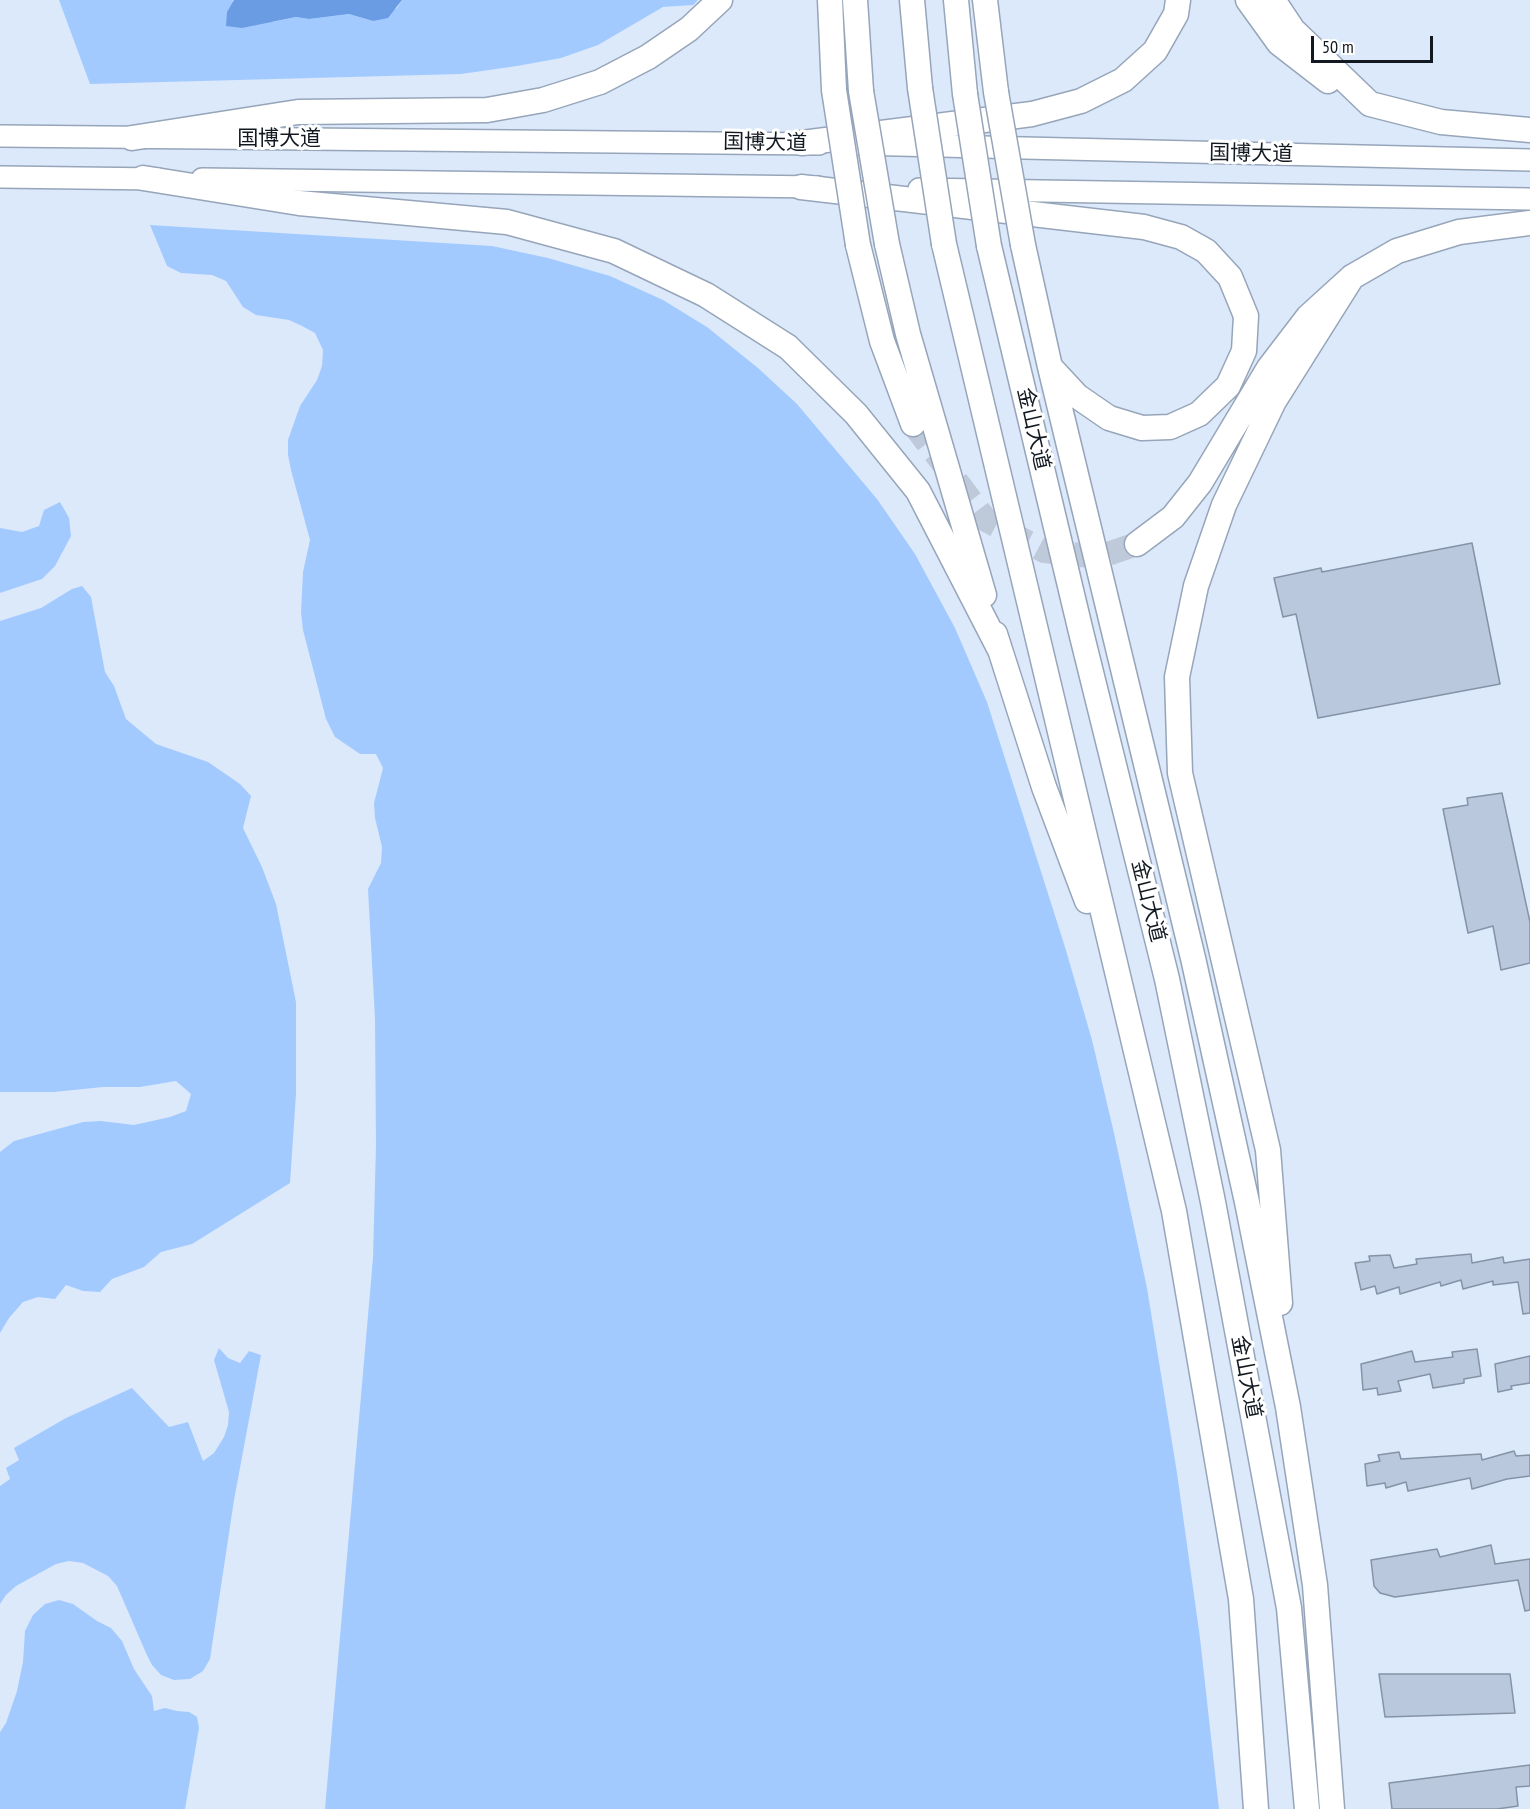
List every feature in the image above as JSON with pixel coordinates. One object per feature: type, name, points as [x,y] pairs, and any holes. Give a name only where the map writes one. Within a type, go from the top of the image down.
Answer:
[{"type":"highway","points":[[132,138],[298,112],[487,110],[543,100],[600,82],[648,57],[689,29],[720,0]]},
{"type":"highway","points":[[830,0],[834,90],[858,245],[882,341],[913,424]]},
{"type":"highway","points":[[855,0],[861,91],[886,244],[908,334],[1000,650],[1044,787],[1121,990]]},
{"type":"highway","name":"金山大道","points":[[912,0],[920,88],[944,244],[1174,1211],[1241,1599],[1256,1809]]},
{"type":"highway","name":"金山大道","points":[[956,0],[965,94],[989,246],[1167,979],[1213,1202],[1289,1608],[1307,1809]]},
{"type":"highway","points":[[985,0],[996,92],[1023,245],[1050,367],[1193,958],[1247,1202],[1288,1407],[1315,1585],[1332,1809]]},
{"type":"highway","points":[[802,143],[1032,114],[1081,101],[1123,80],[1155,51],[1176,14],[1178,0]]},
{"type":"highway","points":[[1248,0],[1279,43],[1320,77],[1370,104],[1441,122],[1530,130]]},
{"type":"highway","points":[[1273,0],[1293,30],[1370,104]]},
{"type":"highway","points":[[143,178],[299,203],[507,222],[614,251],[706,295],[788,347],[856,414],[918,491],[1000,650]]},
{"type":"highway","points":[[801,187],[1144,227],[1181,237],[1206,251],[1230,277],[1246,316],[1244,351],[1228,386],[1198,414],[1170,427],[1142,429],[1109,418],[1077,396],[1050,367]]},
{"type":"highway","points":[[1137,544],[1173,517],[1200,483],[1269,368],[1308,317],[1352,277],[1397,251],[1459,232],[1530,223]]},
{"type":"highway","points":[[1288,1407],[1268,1150],[1180,773],[1177,677],[1196,586],[1224,505],[1274,401],[1352,277]]},
{"type":"main road","name":"国博大道","points":[[0,136],[802,143],[1530,160]]},
{"type":"main road","name":"国博大道","points":[[0,177],[1530,199]]},
{"type":"shaded area","points":[[59,0],[234,0],[232,1],[273,22],[296,17],[309,19],[349,14],[373,21],[397,8],[402,0],[698,0],[693,5],[663,7],[598,45],[561,58],[461,74],[90,84]]},
{"type":"shaded area","points":[[234,0],[402,0],[388,18],[373,21],[349,14],[309,19],[296,17],[242,28],[226,26],[227,12]]},
{"type":"shaded area","points":[[150,225],[492,246],[548,258],[610,276],[663,300],[707,327],[758,368],[797,404],[877,499],[915,554],[955,628],[987,702],[1065,947],[1092,1040],[1147,1288],[1177,1473],[1200,1638],[1219,1809],[325,1809],[373,1258],[376,1145],[375,1019],[368,889],[381,863],[382,847],[374,803],[383,768],[376,754],[360,754],[335,737],[326,719],[303,630],[301,612],[303,572],[310,540],[291,470],[288,440],[300,406],[317,380],[322,366],[323,350],[315,333],[302,326],[289,320],[256,315],[243,307],[226,281],[212,275],[181,273],[167,266]]},
{"type":"shaded area","points":[[60,502],[69,518],[71,536],[55,566],[42,579],[0,593],[0,528],[22,532],[39,526],[44,510]]},
{"type":"shaded area","points":[[82,586],[91,597],[105,672],[114,686],[126,719],[156,744],[208,762],[240,784],[251,796],[243,828],[262,867],[276,904],[296,1002],[296,1094],[290,1183],[192,1244],[161,1252],[144,1267],[112,1279],[100,1292],[83,1291],[66,1285],[55,1299],[38,1297],[23,1302],[0,1333],[0,1152],[14,1141],[83,1122],[101,1121],[134,1125],[170,1117],[186,1111],[191,1094],[176,1081],[140,1087],[103,1087],[54,1092],[0,1092],[0,621],[41,608],[72,589]]},
{"type":"shaded area","points":[[219,1348],[228,1358],[240,1363],[249,1351],[261,1355],[234,1500],[210,1659],[203,1671],[190,1679],[174,1680],[161,1675],[152,1665],[146,1653],[117,1586],[108,1576],[83,1563],[69,1561],[56,1564],[16,1586],[0,1604],[0,1486],[10,1479],[6,1468],[19,1460],[14,1448],[66,1418],[132,1388],[169,1427],[188,1422],[203,1461],[214,1453],[228,1425],[229,1412],[214,1360]]},
{"type":"shaded area","points":[[59,1600],[73,1604],[111,1628],[122,1641],[134,1669],[152,1696],[154,1711],[165,1708],[189,1712],[197,1717],[199,1728],[185,1809],[0,1809],[0,1732],[6,1723],[17,1691],[23,1662],[25,1631],[33,1615],[45,1604]]},
{"type":"building","points":[[1472,543],[1500,684],[1318,718],[1296,614],[1283,617],[1274,578],[1321,568],[1322,572]]},
{"type":"building","points":[[1502,793],[1530,922],[1530,963],[1501,970],[1493,926],[1468,933],[1443,809],[1468,805],[1467,798]]},
{"type":"building","points":[[1471,1254],[1472,1263],[1503,1257],[1504,1263],[1530,1259],[1530,1313],[1523,1314],[1518,1282],[1493,1285],[1493,1281],[1463,1289],[1461,1280],[1441,1286],[1440,1282],[1400,1294],[1399,1287],[1377,1294],[1375,1286],[1361,1290],[1355,1263],[1370,1261],[1369,1256],[1390,1255],[1394,1268],[1417,1264],[1416,1259]]},
{"type":"building","points":[[1477,1349],[1481,1376],[1464,1379],[1464,1383],[1433,1388],[1430,1374],[1398,1381],[1401,1391],[1378,1395],[1377,1388],[1363,1390],[1361,1364],[1412,1351],[1415,1362],[1453,1357],[1452,1352]]},
{"type":"building","points":[[1530,1356],[1530,1383],[1511,1386],[1512,1389],[1498,1392],[1495,1364]]},
{"type":"building","points":[[1514,1451],[1516,1456],[1530,1455],[1530,1476],[1507,1479],[1472,1489],[1470,1478],[1408,1491],[1406,1482],[1386,1488],[1385,1483],[1367,1486],[1365,1464],[1380,1461],[1378,1455],[1399,1452],[1401,1459],[1481,1454],[1482,1460]]},
{"type":"building","points":[[1491,1545],[1495,1564],[1530,1559],[1530,1610],[1525,1611],[1518,1580],[1395,1597],[1380,1593],[1374,1586],[1371,1560],[1437,1549],[1440,1557]]},
{"type":"building","points":[[1379,1674],[1510,1674],[1515,1713],[1385,1717]]},
{"type":"building","points":[[1530,1765],[1530,1786],[1516,1787],[1518,1806],[1497,1809],[1392,1809],[1389,1783]]},
{"type":"tunnel","points":[[913,424],[986,520],[1044,551],[1099,557],[1137,544]]}]
